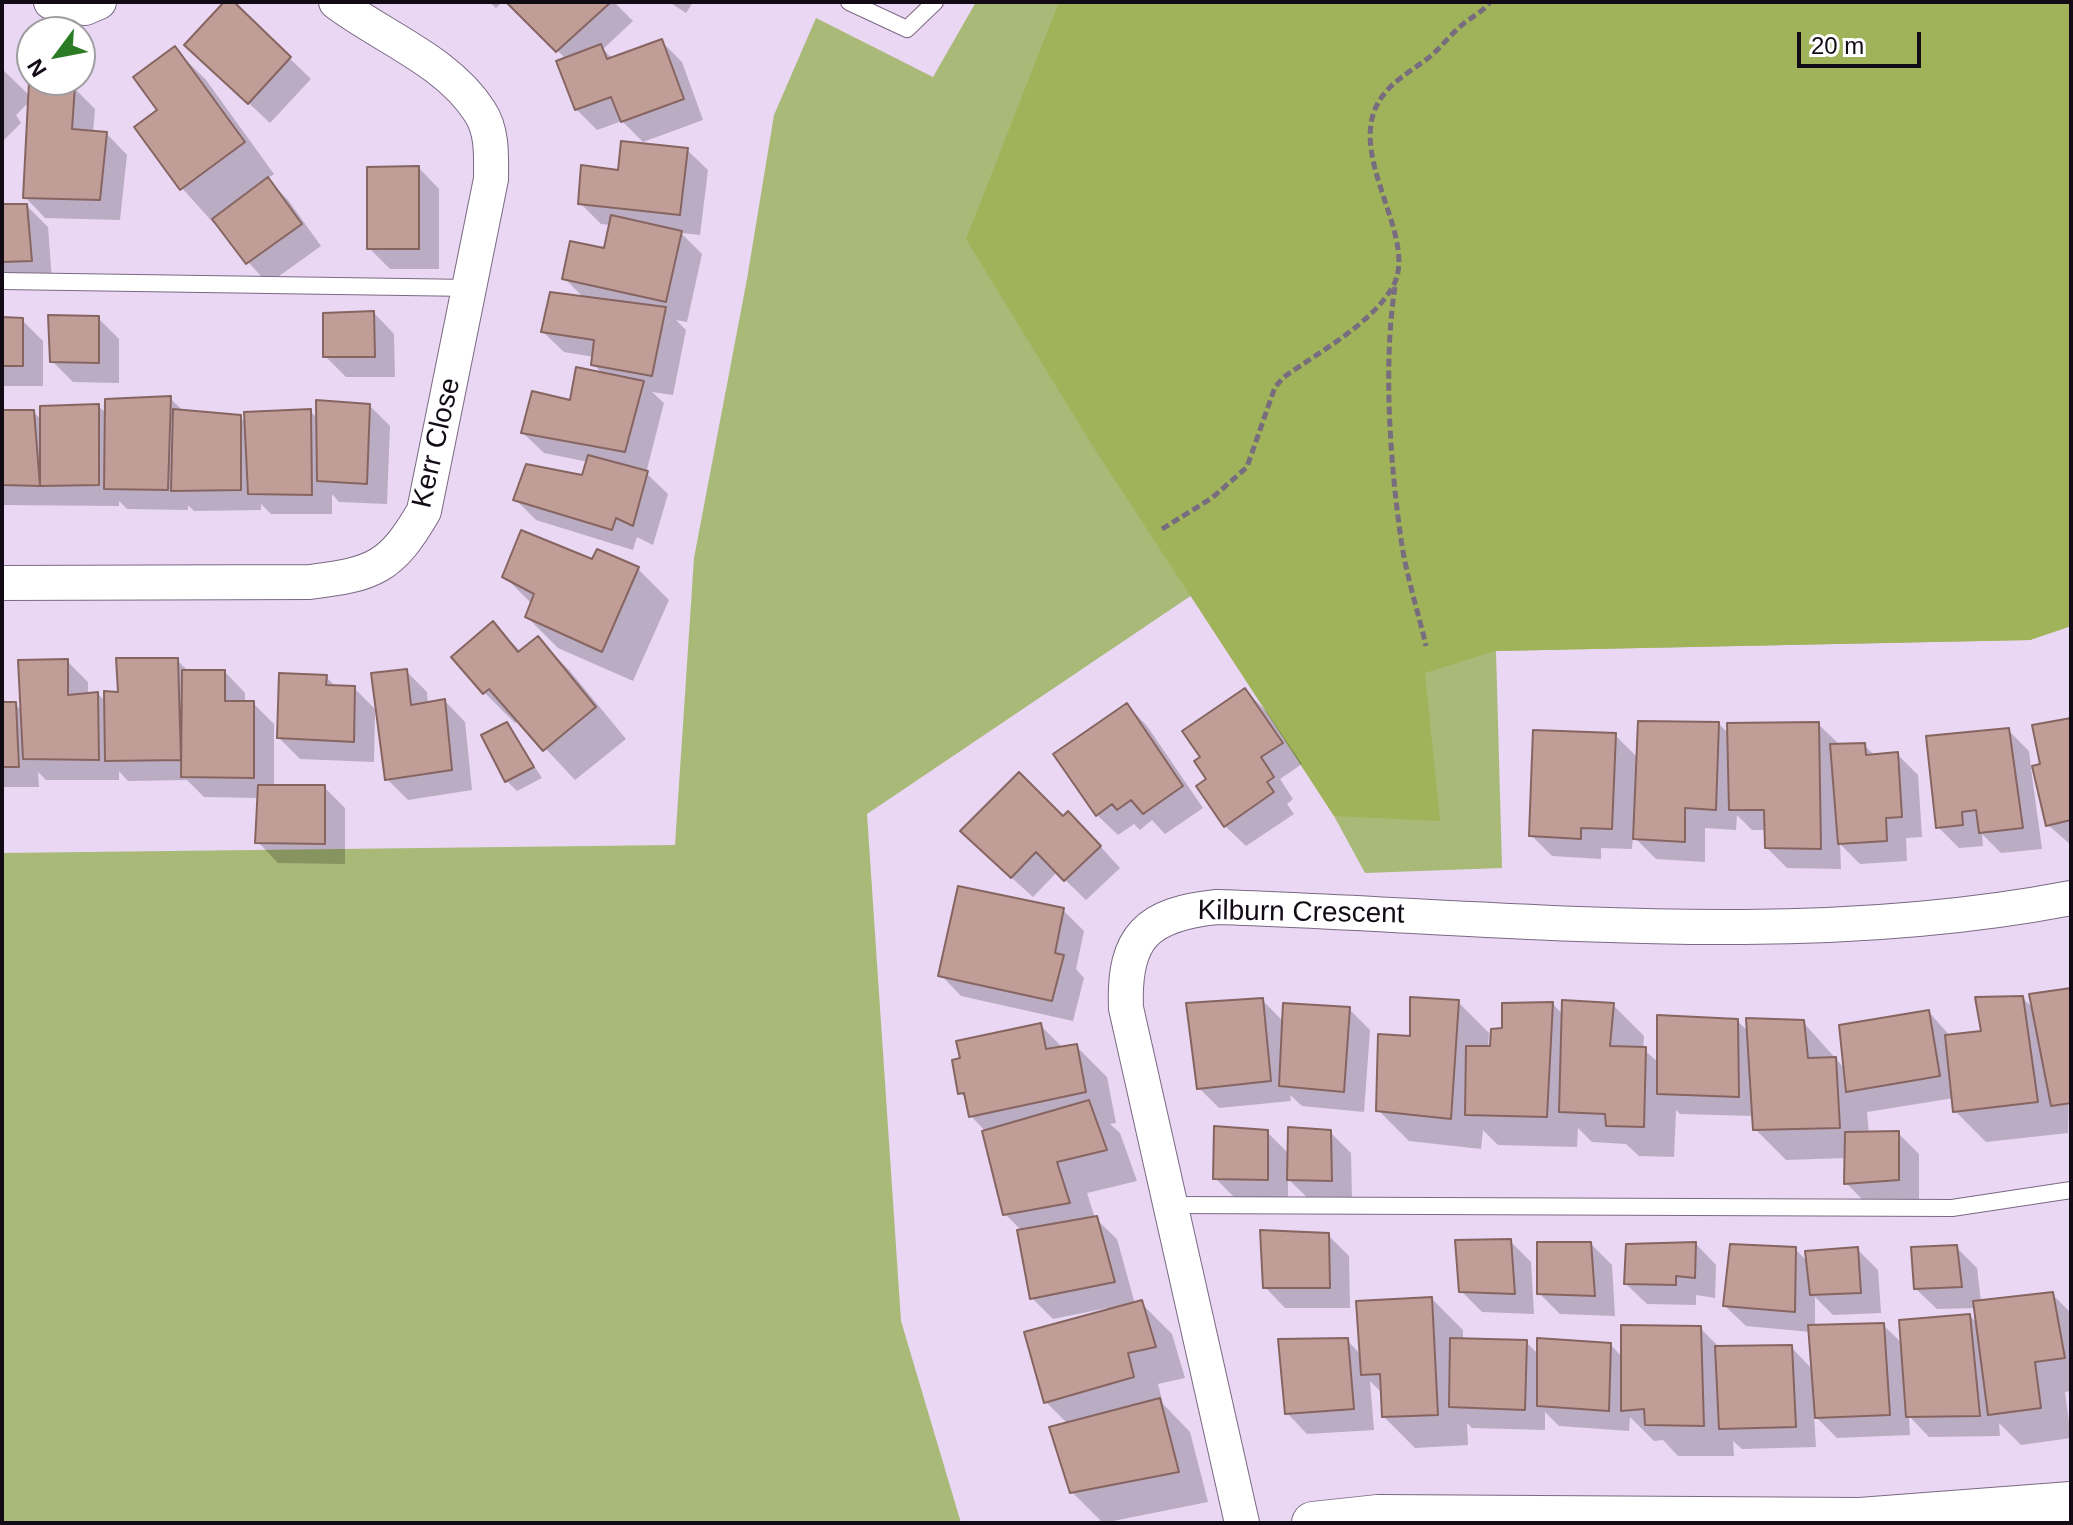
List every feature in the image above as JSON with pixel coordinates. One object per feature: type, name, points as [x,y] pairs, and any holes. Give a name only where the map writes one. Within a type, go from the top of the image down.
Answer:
[{"type":"street","points":[[51,2],[85,8],[99,2]]},
{"type":"street","name":"Kerr Close","points":[[2,583],[310,582],[348,577],[384,565],[406,543],[424,511],[471,288],[491,179],[490,140],[481,113],[434,67],[336,2]]},
{"type":"street","name":"Kilburn Crescent","points":[[1242,1523],[1126,1008],[1125,979],[1131,954],[1141,934],[1172,914],[1217,907],[1756,926],[1934,917],[2071,898]]},
{"type":"street","points":[[1313,1523],[1378,1516],[1506,1520],[1860,1519],[2071,1503]]},
{"type":"lane","points":[[849,2],[907,29],[935,2]]},
{"type":"lane","points":[[2,281],[471,288]]},
{"type":"lane","points":[[1171,1205],[1952,1208],[2071,1190]]},
{"type":"path","points":[[1426,646],[1401,541],[1390,362],[1396,281],[1395,229],[1376,179],[1371,124],[1374,111],[1393,83],[1434,53],[1490,2]]},
{"type":"path","points":[[1162,529],[1237,478],[1247,467],[1275,387],[1352,327],[1380,302],[1396,281]]},
{"type":"green space","points":[[976,2],[2071,2],[2071,626],[2030,640],[1496,651],[1502,868],[1365,873],[1334,816],[1192,595],[867,814],[901,1321],[961,1523],[2,1523],[2,853],[675,845],[694,558],[747,279],[774,115],[816,18],[933,77]]},
{"type":"green space","points":[[1059,2],[2071,2],[2071,626],[2030,640],[1495,651],[1425,673],[1440,821],[1334,816],[1092,445],[966,239]]},
{"type":"building","points":[[224,2],[234,2],[291,57],[248,104],[184,45]]},
{"type":"building","points":[[506,2],[611,2],[556,52]]},
{"type":"building","points":[[662,39],[684,99],[621,122],[611,97],[575,110],[556,61],[601,44],[607,59]]},
{"type":"building","points":[[175,46],[245,142],[180,190],[134,127],[157,110],[133,77]]},
{"type":"building","points":[[28,96],[74,96],[72,129],[107,132],[100,200],[23,198]]},
{"type":"building","points":[[621,141],[688,148],[680,215],[578,204],[581,165],[618,170]]},
{"type":"building","points":[[419,166],[419,249],[367,249],[367,167]]},
{"type":"building","points":[[268,177],[302,224],[246,264],[212,219]]},
{"type":"building","points":[[2,204],[27,204],[32,261],[2,262]]},
{"type":"building","points":[[611,215],[682,231],[666,302],[562,279],[570,241],[604,248]]},
{"type":"building","points":[[550,292],[666,307],[652,376],[591,365],[594,340],[541,332]]},
{"type":"building","points":[[374,311],[375,357],[323,357],[323,313]]},
{"type":"building","points":[[48,315],[99,316],[99,363],[50,362]]},
{"type":"building","points":[[2,317],[23,318],[23,366],[2,366]]},
{"type":"building","points":[[576,367],[644,381],[625,452],[521,433],[532,391],[570,400]]},
{"type":"building","points":[[171,396],[168,490],[104,489],[105,399]]},
{"type":"building","points":[[316,400],[370,404],[367,484],[317,481]]},
{"type":"building","points":[[99,404],[99,485],[40,486],[40,406]]},
{"type":"building","points":[[173,409],[241,415],[241,490],[171,491]]},
{"type":"building","points":[[311,409],[312,495],[248,494],[244,412]]},
{"type":"building","points":[[2,410],[34,410],[40,486],[2,485]]},
{"type":"building","points":[[588,455],[648,471],[633,526],[616,518],[612,530],[513,500],[526,464],[582,475]]},
{"type":"building","points":[[521,530],[592,559],[597,549],[639,567],[602,652],[525,617],[534,594],[502,577]]},
{"type":"building","points":[[493,621],[518,652],[538,636],[596,707],[543,751],[489,689],[483,694],[451,657]]},
{"type":"building","points":[[116,658],[178,658],[181,760],[105,761],[104,691],[118,692]]},
{"type":"building","points":[[68,659],[68,695],[98,692],[99,760],[23,759],[18,660]]},
{"type":"building","points":[[407,669],[411,705],[445,699],[452,770],[385,780],[371,673]]},
{"type":"building","points":[[182,670],[225,670],[225,701],[254,701],[254,778],[181,777]]},
{"type":"building","points":[[279,673],[327,675],[326,685],[355,686],[354,742],[277,738]]},
{"type":"building","points":[[1245,688],[1283,743],[1261,757],[1274,777],[1267,782],[1274,792],[1224,827],[1196,786],[1206,779],[1194,761],[1200,757],[1182,731]]},
{"type":"building","points":[[2,702],[16,702],[19,767],[2,767]]},
{"type":"building","points":[[1127,703],[1183,786],[1143,814],[1131,800],[1117,810],[1112,804],[1096,816],[1053,754]]},
{"type":"building","points":[[2071,718],[2071,820],[2046,826],[2032,766],[2040,764],[2032,725]]},
{"type":"building","points":[[1638,721],[1719,722],[1716,810],[1685,808],[1685,842],[1633,839]]},
{"type":"building","points":[[507,722],[534,767],[505,782],[481,735]]},
{"type":"building","points":[[1819,722],[1821,849],[1765,848],[1764,810],[1729,810],[1727,723]]},
{"type":"building","points":[[2009,728],[2023,828],[1979,833],[1976,810],[1962,812],[1963,825],[1936,828],[1926,736]]},
{"type":"building","points":[[1533,730],[1616,733],[1612,829],[1581,828],[1581,839],[1529,836]]},
{"type":"building","points":[[1865,743],[1866,755],[1898,752],[1902,817],[1886,818],[1887,841],[1838,844],[1830,744]]},
{"type":"building","points":[[1019,772],[1063,816],[1068,811],[1101,846],[1064,881],[1036,852],[1011,878],[960,831]]},
{"type":"building","points":[[258,785],[325,785],[325,844],[255,843]]},
{"type":"building","points":[[958,886],[1064,908],[1055,953],[1064,955],[1052,1001],[938,976]]},
{"type":"building","points":[[2071,988],[2071,1103],[2051,1106],[2029,994]]},
{"type":"building","points":[[2023,996],[2038,1102],[1953,1112],[1945,1035],[1981,1031],[1975,997]]},
{"type":"building","points":[[1410,997],[1459,1000],[1451,1119],[1376,1111],[1378,1034],[1410,1036]]},
{"type":"building","points":[[1263,998],[1271,1081],[1197,1089],[1186,1003]]},
{"type":"building","points":[[1562,1000],[1614,1003],[1610,1046],[1646,1047],[1644,1127],[1606,1126],[1605,1114],[1559,1112]]},
{"type":"building","points":[[1553,1002],[1547,1117],[1465,1115],[1466,1046],[1490,1046],[1491,1029],[1502,1028],[1502,1003]]},
{"type":"building","points":[[1283,1003],[1350,1007],[1344,1092],[1279,1086]]},
{"type":"building","points":[[1929,1010],[1940,1076],[1846,1092],[1839,1025]]},
{"type":"building","points":[[1657,1015],[1738,1019],[1739,1097],[1657,1094]]},
{"type":"building","points":[[1746,1018],[1804,1020],[1808,1058],[1836,1057],[1840,1128],[1753,1130]]},
{"type":"building","points":[[1041,1023],[1046,1049],[1077,1044],[1086,1092],[969,1117],[964,1093],[958,1094],[952,1060],[960,1058],[956,1041]]},
{"type":"building","points":[[1089,1100],[1107,1150],[1057,1162],[1070,1203],[1003,1215],[982,1131]]},
{"type":"building","points":[[1214,1126],[1268,1130],[1268,1180],[1213,1179]]},
{"type":"building","points":[[1288,1127],[1331,1130],[1332,1181],[1287,1180]]},
{"type":"building","points":[[1899,1131],[1899,1180],[1844,1184],[1845,1132]]},
{"type":"building","points":[[1097,1216],[1115,1282],[1030,1299],[1017,1230]]},
{"type":"building","points":[[1260,1230],[1329,1233],[1330,1288],[1263,1288]]},
{"type":"building","points":[[1511,1239],[1515,1294],[1459,1292],[1455,1240]]},
{"type":"building","points":[[1537,1242],[1591,1242],[1595,1296],[1537,1294]]},
{"type":"building","points":[[1696,1242],[1695,1278],[1676,1276],[1676,1285],[1624,1284],[1626,1244]]},
{"type":"building","points":[[1730,1244],[1796,1247],[1795,1312],[1723,1306]]},
{"type":"building","points":[[1957,1245],[1962,1287],[1914,1289],[1911,1247]]},
{"type":"building","points":[[1858,1247],[1861,1293],[1810,1295],[1805,1251]]},
{"type":"building","points":[[2053,1292],[2065,1358],[2035,1362],[2041,1408],[1988,1415],[1973,1301]]},
{"type":"building","points":[[1432,1297],[1438,1415],[1382,1417],[1380,1374],[1361,1375],[1356,1301]]},
{"type":"building","points":[[1142,1300],[1156,1347],[1128,1353],[1134,1377],[1044,1403],[1024,1332]]},
{"type":"building","points":[[1970,1314],[1980,1416],[1906,1417],[1899,1320]]},
{"type":"building","points":[[1884,1323],[1890,1415],[1815,1418],[1808,1325]]},
{"type":"building","points":[[1621,1325],[1701,1326],[1704,1426],[1645,1425],[1644,1409],[1621,1411]]},
{"type":"building","points":[[1348,1338],[1354,1409],[1285,1414],[1278,1339]]},
{"type":"building","points":[[1450,1338],[1527,1340],[1525,1410],[1449,1407]]},
{"type":"building","points":[[1537,1338],[1611,1343],[1609,1411],[1537,1406]]},
{"type":"building","points":[[1792,1345],[1796,1427],[1719,1429],[1715,1346]]},
{"type":"building","points":[[1160,1398],[1179,1472],[1070,1493],[1049,1427]]}]
